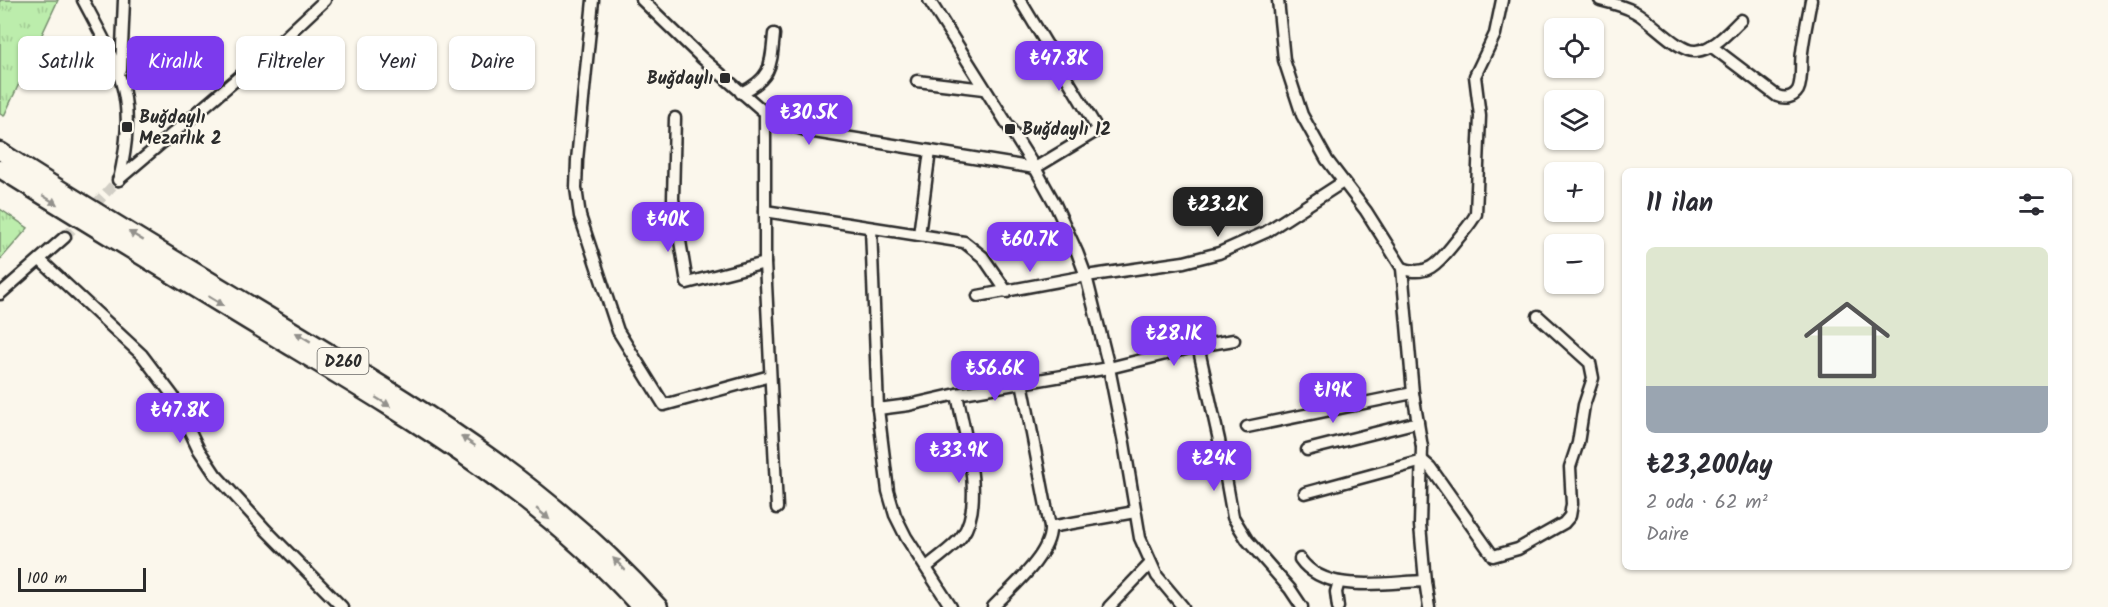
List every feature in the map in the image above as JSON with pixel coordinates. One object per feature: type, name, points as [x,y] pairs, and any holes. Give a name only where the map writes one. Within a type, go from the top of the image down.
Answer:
[{"type":"highway","name":"D260","points":[[0,151],[65,193],[378,382],[478,447],[517,475],[576,524],[623,568],[659,607]]},
{"type":"highway","name":"D260","points":[[0,169],[363,389],[453,447],[511,488],[565,532],[640,607]]},
{"type":"street","points":[[83,0],[109,47],[120,76],[126,103],[128,127],[118,180],[279,43],[325,0]]},
{"type":"street","points":[[120,76],[124,0]]},
{"type":"street","points":[[593,0],[576,188],[583,229],[618,331],[664,405],[770,376]]},
{"type":"street","points":[[642,0],[741,93],[778,121],[798,129],[1035,168],[1098,130],[1020,0]]},
{"type":"street","points":[[929,0],[1035,168],[1067,228],[1086,276],[1109,368],[1140,538],[1150,564],[1164,586],[1183,607]]},
{"type":"street","points":[[1278,0],[1284,60],[1295,98],[1318,147],[1366,211],[1402,268],[1413,393],[1422,447],[1420,525],[1429,607]]},
{"type":"street","points":[[1402,268],[1419,271],[1435,266],[1476,214],[1480,116],[1475,76],[1495,34],[1502,0]]},
{"type":"street","points":[[1600,0],[1627,8],[1644,17],[1686,50],[1696,51],[1711,46],[1741,20]]},
{"type":"street","points":[[1711,46],[1777,96],[1791,97],[1799,85],[1811,0]]},
{"type":"street","points":[[741,93],[762,80],[769,70],[774,34]]},
{"type":"street","points":[[917,81],[984,88]]},
{"type":"street","points":[[765,113],[765,263],[777,508]]},
{"type":"street","points":[[675,118],[673,199],[687,283],[765,263]]},
{"type":"street","points":[[919,235],[930,151]]},
{"type":"street","points":[[978,296],[1086,276],[1184,262],[1235,247],[1266,232],[1343,182]]},
{"type":"street","points":[[765,211],[964,243],[971,246],[982,257],[1007,291]]},
{"type":"street","points":[[871,228],[878,409],[885,479],[891,503],[906,537],[951,607]]},
{"type":"street","points":[[0,294],[65,237]]},
{"type":"street","points":[[40,260],[150,364],[173,396],[199,450],[220,480],[342,607]]},
{"type":"street","points":[[1421,460],[1430,467],[1493,556],[1518,549],[1567,520],[1572,508],[1570,467],[1578,443],[1593,374],[1590,363],[1538,316]]},
{"type":"street","points":[[878,409],[1109,368],[1198,346],[1234,340]]},
{"type":"street","points":[[1198,346],[1233,517],[1247,540],[1290,589],[1302,607]]},
{"type":"street","points":[[993,607],[1046,549],[1050,537],[1022,382]]},
{"type":"street","points":[[1246,427],[1413,393]]},
{"type":"street","points":[[927,567],[961,537],[969,524],[973,509],[974,487],[957,394]]},
{"type":"street","points":[[1306,450],[1419,422]]},
{"type":"street","points":[[1305,493],[1421,460]]},
{"type":"street","points":[[1050,527],[1135,512]]},
{"type":"street","points":[[1300,559],[1314,573],[1349,584],[1425,580]]},
{"type":"street","points":[[1109,607],[1150,564]]},
{"type":"street","points":[[1338,607],[1336,592],[1339,582]]},
{"type":"green space","points":[[0,0],[58,0],[41,36],[18,36],[18,86],[4,116],[0,114]]},
{"type":"green space","points":[[0,209],[28,228],[0,260]]},
{"type":"tunnel","points":[[65,237],[118,180]]},
{"type":"place","name":"Buğdaylı","points":[[725,78]]},
{"type":"place","name":"Buğdaylı Mezarlık 2","points":[[127,127]]},
{"type":"place","name":"Buğdaylı 12","points":[[1010,129]]}]
